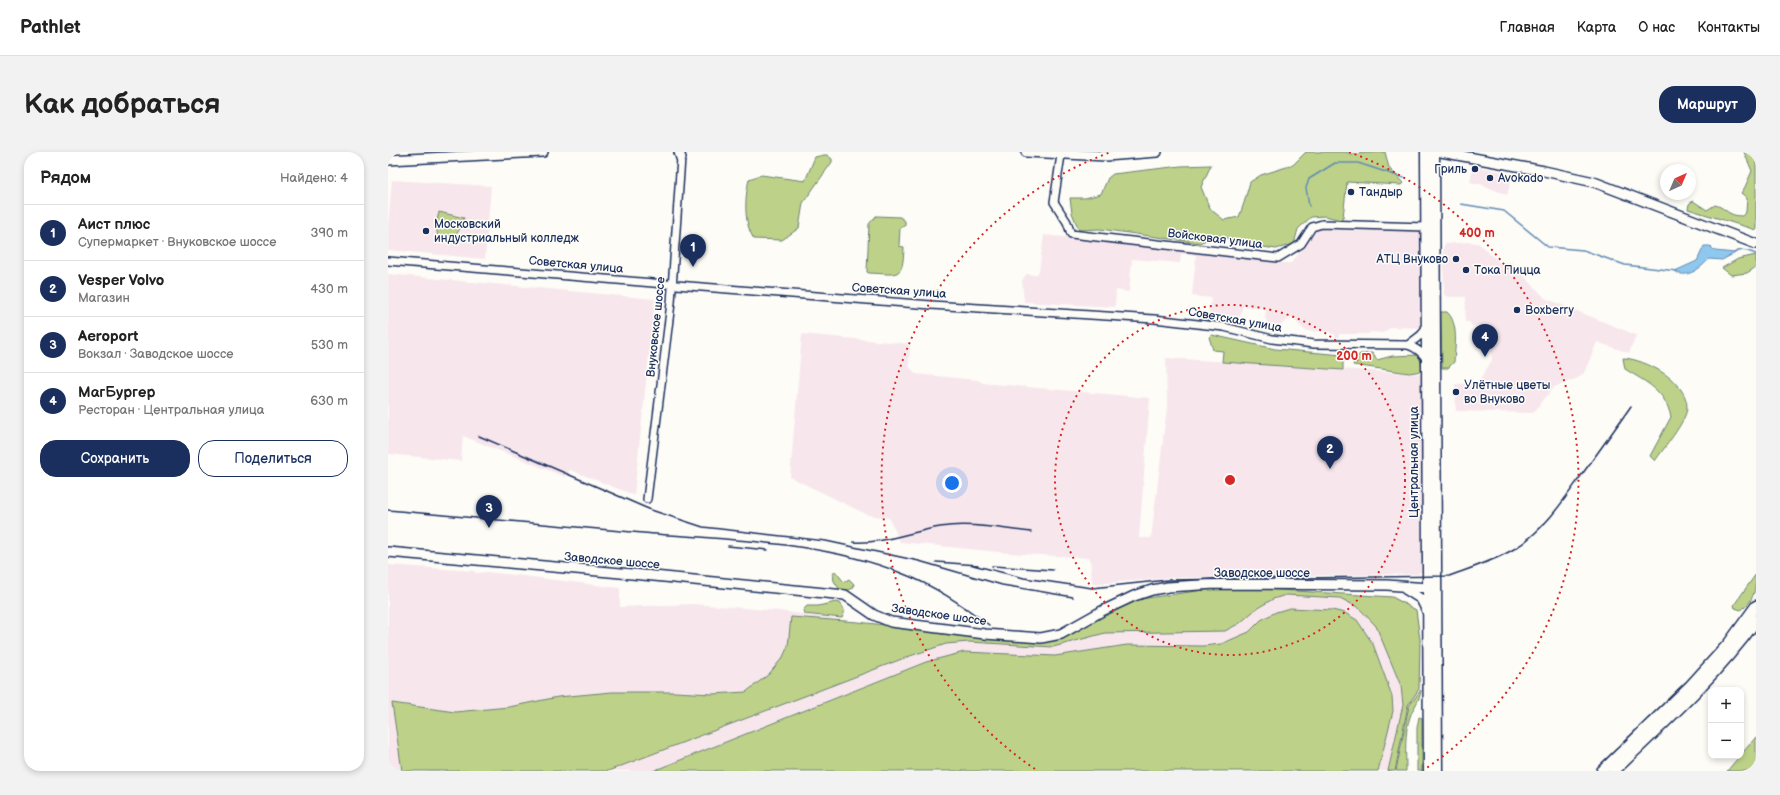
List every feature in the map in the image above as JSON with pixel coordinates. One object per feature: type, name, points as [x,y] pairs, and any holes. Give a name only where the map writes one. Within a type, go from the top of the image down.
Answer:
[{"type":"main road","name":"Центральная улица","points":[[1426,152],[1427,361],[1437,771]]},
{"type":"main road","name":"Центральная улица","points":[[1429,771],[1428,613],[1432,591],[1434,152]]},
{"type":"main road","points":[[1602,771],[1690,686],[1729,643],[1756,606]]},
{"type":"main road","points":[[1614,771],[1702,686],[1722,664],[1756,621]]},
{"type":"street","points":[[388,160],[542,152]]},
{"type":"street","points":[[1028,152],[1061,155],[1117,155],[1157,152]]},
{"type":"street","points":[[1441,152],[1594,182],[1756,244]]},
{"type":"street","name":"Внуковское шоссе","points":[[647,499],[673,285],[681,154]]},
{"type":"street","name":"Войсковая улица","points":[[1061,155],[1054,202],[1067,222],[1071,234],[1278,258],[1290,253],[1301,244],[1312,227],[1322,224],[1426,227]]},
{"type":"street","name":"Советская улица","points":[[388,261],[923,304],[1154,319],[1217,326],[1272,339],[1314,344],[1408,345]]},
{"type":"street","points":[[1408,345],[1421,335],[1427,327]]},
{"type":"street","points":[[1408,345],[1416,348],[1422,353],[1427,361]]},
{"type":"street","name":"Заводское шоссе","points":[[388,552],[845,595],[874,615],[891,622],[985,634],[1041,638],[1061,634],[1102,611],[1134,596],[1168,587],[1201,584],[1398,586],[1432,591]]},
{"type":"street","points":[[1398,586],[1423,601],[1428,613]]},
{"type":"shaded area","points":[[1479,167],[1513,174],[1507,195],[1480,184],[1470,182],[1472,170],[1479,171]]},
{"type":"shaded area","points":[[392,180],[491,186],[485,259],[388,250],[388,226]]},
{"type":"shaded area","points":[[1319,228],[1422,231],[1422,328],[1391,327],[1383,333],[1371,332],[1368,334],[1339,334],[1339,337],[1335,337],[1335,334],[1331,334],[1330,332],[1306,331],[1293,317],[1271,331],[1265,317],[1266,309],[1243,306],[1240,317],[1209,315],[1211,298],[1192,296],[1196,255],[1181,254],[1180,263],[1132,259],[1129,292],[1116,290],[1115,307],[1024,302],[1022,281],[1026,274],[1036,275],[1039,271],[1044,235],[1269,258],[1283,263],[1291,263]]},
{"type":"shaded area","points":[[1468,242],[1478,243],[1501,264],[1511,262],[1545,298],[1636,335],[1629,353],[1597,342],[1584,373],[1578,378],[1554,387],[1533,413],[1456,411],[1455,384],[1478,383],[1492,360],[1489,338],[1482,330],[1481,326],[1472,326],[1469,322],[1465,322],[1466,297],[1449,297],[1444,295],[1443,248],[1445,244]]},
{"type":"shaded area","points":[[388,274],[655,299],[634,495],[570,470],[565,477],[463,436],[461,461],[388,454]]},
{"type":"shaded area","points":[[802,334],[910,344],[909,366],[916,374],[978,380],[983,383],[1150,398],[1139,538],[1151,538],[1167,407],[1166,358],[1421,374],[1423,572],[1419,572],[1419,574],[1171,578],[1094,584],[1092,582],[1090,558],[1008,553],[900,542],[889,518],[868,515],[790,477]]},
{"type":"shaded area","points":[[388,565],[475,571],[475,573],[487,572],[620,588],[620,607],[693,604],[780,611],[1001,642],[1245,593],[1393,596],[1417,610],[1421,640],[1421,690],[1409,706],[1396,771],[388,771]]},
{"type":"green space","points":[[1306,152],[1346,152],[1351,154],[1385,152],[1389,168],[1403,183],[1401,185],[1347,182],[1343,217],[1341,220],[1325,216],[1311,217],[1298,229],[1294,244],[1276,249],[1250,245],[1216,235],[1200,243],[1100,229],[1079,230],[1072,213],[1070,198],[1085,198],[1101,194],[1108,178],[1113,174],[1181,166],[1211,165],[1201,187],[1210,209],[1224,220],[1239,217],[1250,182],[1261,175],[1293,165]]},
{"type":"green space","points":[[1744,152],[1756,152],[1756,230],[1688,209],[1689,204],[1693,201],[1707,210],[1715,205],[1737,216],[1742,216],[1746,212],[1747,198],[1741,193],[1752,171]]},
{"type":"green space","points":[[827,155],[832,159],[832,162],[803,203],[799,228],[782,240],[754,239],[748,225],[746,210],[749,179],[761,175],[805,181],[815,157]]},
{"type":"green space","points":[[439,212],[464,218],[456,235],[444,239],[438,238],[436,225]]},
{"type":"green space","points":[[876,216],[900,217],[905,221],[905,226],[900,228],[899,246],[904,247],[902,265],[897,273],[887,274],[867,272],[869,224]]},
{"type":"green space","points":[[1756,255],[1756,267],[1747,273],[1731,275],[1722,268],[1738,259]]},
{"type":"green space","points":[[1441,312],[1447,312],[1451,317],[1455,329],[1454,362],[1448,368],[1442,368]]},
{"type":"green space","points":[[1212,335],[1275,349],[1343,355],[1343,370],[1222,362],[1223,351],[1213,350],[1209,337]]},
{"type":"green space","points":[[1372,353],[1377,360],[1392,356],[1418,355],[1421,362],[1422,371],[1409,373],[1353,365],[1355,359],[1360,354]]},
{"type":"green space","points":[[1623,358],[1642,362],[1664,373],[1681,389],[1685,398],[1687,408],[1686,414],[1674,435],[1655,461],[1650,456],[1671,417],[1660,394],[1648,383],[1625,369]]},
{"type":"green space","points":[[835,571],[844,582],[849,579],[854,584],[853,588],[849,590],[840,590],[834,581],[833,574]]},
{"type":"green space","points":[[1756,574],[1755,589],[1749,603],[1741,610],[1735,608],[1734,605]]},
{"type":"green space","points":[[1218,588],[1247,588],[1392,597],[1416,610],[1420,640],[1419,689],[1408,705],[1395,771],[1388,771],[1403,705],[1401,686],[1376,626],[1359,608],[1340,598],[1286,595],[1273,599],[1256,609],[1240,623],[1225,631],[1105,633],[1053,647],[969,642],[946,644],[907,657],[608,771],[402,771],[392,703],[455,712],[509,707],[558,697],[612,692],[675,692],[712,694],[746,692],[769,674],[783,657],[788,646],[791,617],[858,622],[983,636],[1046,639],[1140,599]]},
{"type":"green space","points":[[836,602],[840,603],[843,608],[844,614],[842,618],[804,614],[803,610],[807,606],[818,606]]},
{"type":"green space","points":[[1290,608],[1332,610],[1345,613],[1357,620],[1373,644],[1392,696],[1393,711],[1378,771],[653,771],[926,662],[964,652],[1055,656],[1127,645],[1203,646],[1221,644],[1249,632],[1261,620],[1276,612]]},
{"type":"green space","points":[[1421,690],[1408,723],[1406,771],[1396,771],[1409,706]]},
{"type":"green space","points":[[1419,717],[1422,718],[1422,771],[1417,771],[1417,728]]},
{"type":"green space","points":[[1756,737],[1756,771],[1727,771],[1737,759],[1744,759],[1744,751]]},
{"type":"water","points":[[1704,246],[1710,246],[1715,251],[1735,253],[1722,260],[1709,259],[1698,269],[1688,274],[1675,271],[1697,261]]},
{"type":"waterway","points":[[1309,206],[1306,188],[1309,179],[1335,163],[1358,163],[1404,178]]},
{"type":"waterway","points":[[1461,204],[1504,211],[1548,247],[1583,250],[1625,265],[1677,271]]},
{"type":"waterway","points":[[1734,253],[1742,250],[1756,254]]},
{"type":"railway","points":[[973,565],[1024,578],[1092,588],[1167,580],[1449,576],[1498,557],[1525,542],[1535,533],[1560,505],[1631,406]]},
{"type":"railway","points":[[479,436],[651,510],[703,527],[826,541],[919,561],[1002,585],[1073,597]]},
{"type":"railway","points":[[388,510],[643,533],[741,540],[807,548],[839,554],[871,562],[924,583],[957,602],[989,625]]},
{"type":"railway","points":[[853,542],[875,541],[929,529],[963,525],[986,526],[1031,532]]},
{"type":"railway","points":[[728,546],[768,550]]},
{"type":"railway","points":[[936,562],[978,565]]},
{"type":"railway","points":[[992,566],[1053,570]]},
{"type":"place","name":"Гриль","points":[[1475,169]]},
{"type":"place","name":"Avokado","points":[[1490,178]]},
{"type":"place","name":"Тандыр","points":[[1351,192]]},
{"type":"place","name":"Московский индустриальный колледж","points":[[426,231]]},
{"type":"place","name":"АТЦ Внуково","points":[[1456,259]]},
{"type":"place","name":"Аист плюс","points":[[693,267]]},
{"type":"place","name":"Тока Пицца","points":[[1466,270]]},
{"type":"place","name":"Boxberry","points":[[1517,310]]},
{"type":"place","name":"МагБургер","points":[[1485,357]]},
{"type":"place","name":"Улётные цветы во Внуково","points":[[1456,392]]},
{"type":"place","name":"Vesper Volvo","points":[[1330,469]]},
{"type":"place","name":"Aeroport","points":[[489,528]]}]
